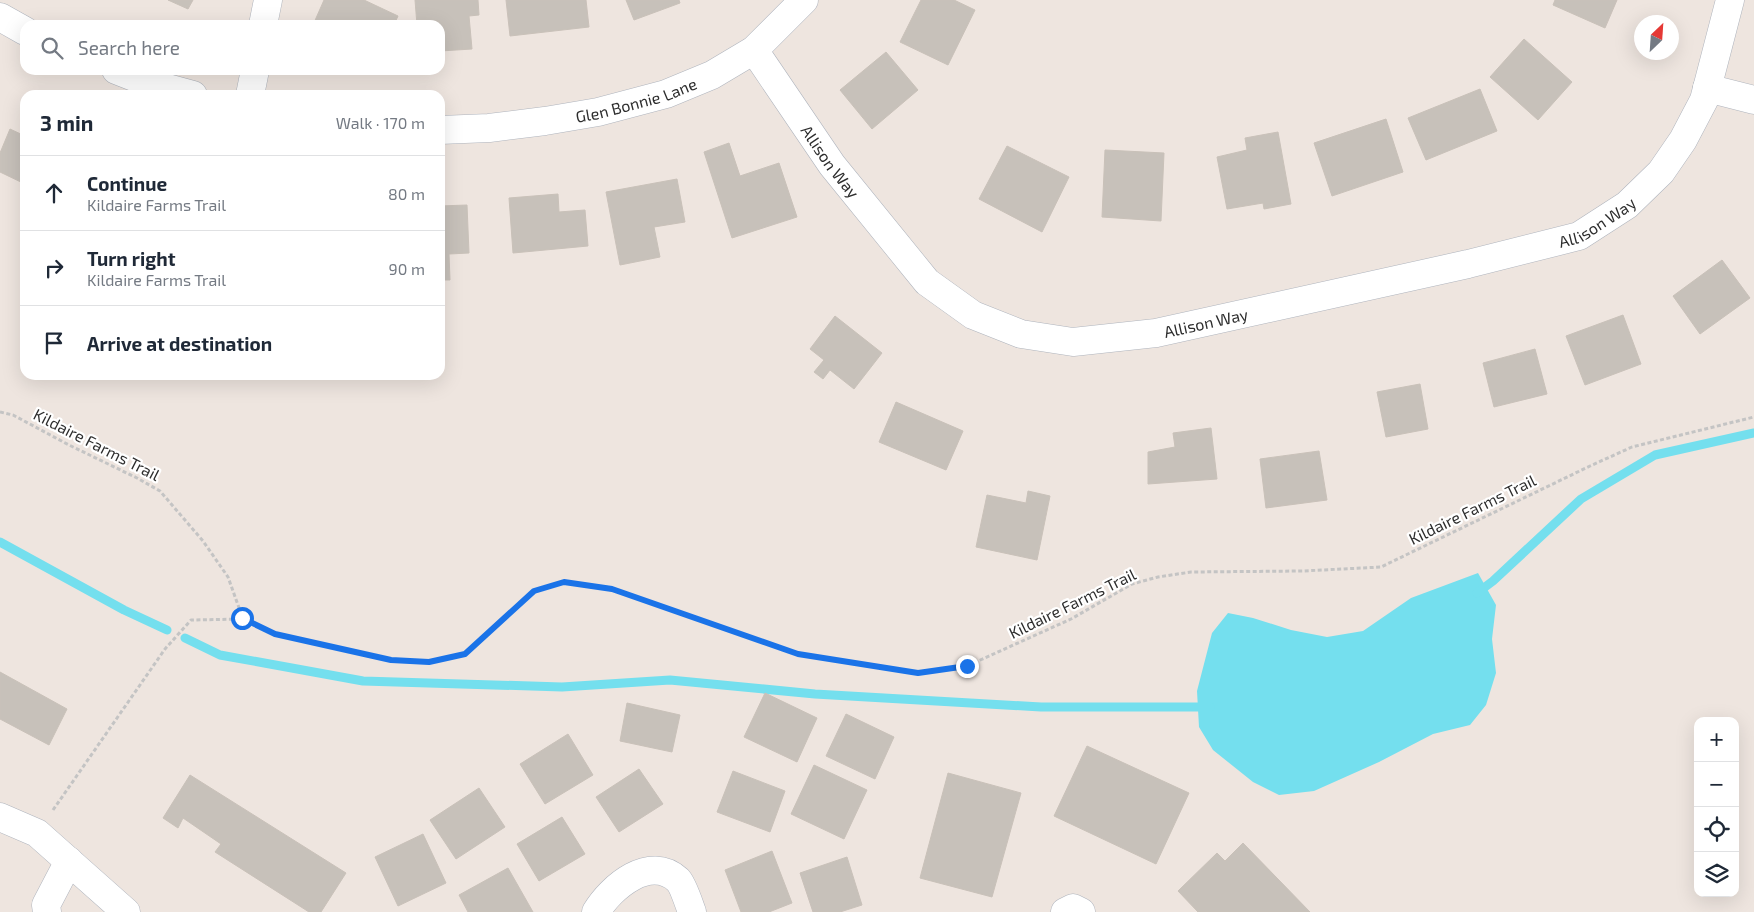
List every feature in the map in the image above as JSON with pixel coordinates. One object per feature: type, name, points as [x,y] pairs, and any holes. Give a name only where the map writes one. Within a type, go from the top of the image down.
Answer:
[{"type":"street","points":[[264,20],[268,0]]},
{"type":"street","name":"Glen Bonnie Lane","points":[[445,130],[490,128],[598,112],[666,94],[712,75],[754,50],[804,0]]},
{"type":"street","name":"Allison Way","points":[[754,50],[832,165],[927,282],[973,315],[1021,334],[1073,342],[1156,333],[1468,264],[1579,236],[1627,205],[1661,172],[1683,140],[1704,100],[1730,0]]},
{"type":"street","points":[[0,16],[20,28]]},
{"type":"street","points":[[129,75],[175,90]]},
{"type":"street","points":[[251,90],[254,75]]},
{"type":"street","points":[[1707,88],[1754,100]]},
{"type":"street","points":[[0,816],[37,832],[126,912]]},
{"type":"street","points":[[47,912],[46,905],[69,861]]},
{"type":"street","points":[[596,912],[616,888],[636,874],[659,870],[679,881],[692,912]]},
{"type":"street","points":[[1065,912],[1073,908],[1082,912]]},
{"type":"path","name":"Kildaire Farms Trail","points":[[0,412],[13,415],[160,491],[203,541],[228,577],[242,618],[275,634],[391,660],[429,662],[465,654],[534,591],[564,582],[612,589],[798,654],[918,673],[967,666],[1071,619],[1132,584],[1158,577],[1191,572],[1303,571],[1381,567],[1632,447],[1754,417]]},
{"type":"path","points":[[37,832],[165,649],[191,620],[242,618]]},
{"type":"water","points":[[1478,573],[1496,605],[1492,639],[1496,673],[1486,705],[1470,725],[1433,734],[1379,762],[1314,791],[1279,795],[1253,782],[1213,750],[1199,727],[1197,691],[1212,633],[1228,613],[1253,618],[1291,630],[1327,637],[1363,631],[1411,598]]},
{"type":"building","points":[[168,0],[193,0],[188,9]]},
{"type":"building","points":[[324,0],[364,0],[398,16],[396,20],[315,20]]},
{"type":"building","points":[[415,0],[478,0],[479,15],[469,16],[472,49],[445,51],[445,20],[417,20]]},
{"type":"building","points":[[506,0],[586,0],[589,27],[510,36]]},
{"type":"building","points":[[626,0],[679,0],[680,3],[634,20]]},
{"type":"building","points":[[921,0],[954,0],[975,10],[948,65],[900,42]]},
{"type":"building","points":[[1555,0],[1617,0],[1605,28],[1553,5]]},
{"type":"building","points":[[1524,39],[1572,82],[1538,120],[1490,77]]},
{"type":"building","points":[[886,52],[918,90],[872,129],[840,90]]},
{"type":"building","points":[[1480,89],[1497,131],[1426,160],[1408,118]]},
{"type":"building","points":[[1386,119],[1403,172],[1332,196],[1314,143]]},
{"type":"building","points":[[10,129],[20,134],[20,182],[0,172],[0,153]]},
{"type":"building","points":[[1278,132],[1291,204],[1264,209],[1263,203],[1227,209],[1217,157],[1247,150],[1245,138]]},
{"type":"building","points":[[729,143],[740,176],[779,163],[797,217],[732,238],[704,152]]},
{"type":"building","points":[[1007,146],[1069,177],[1042,232],[979,199]]},
{"type":"building","points":[[1105,150],[1164,153],[1161,221],[1102,217]]},
{"type":"building","points":[[677,179],[685,222],[654,227],[660,257],[620,265],[606,192]]},
{"type":"building","points":[[558,194],[559,212],[585,210],[588,246],[513,253],[509,198]]},
{"type":"building","points":[[467,205],[469,253],[449,254],[450,280],[445,280],[445,206]]},
{"type":"building","points":[[1722,260],[1750,298],[1700,334],[1673,296]]},
{"type":"building","points":[[1623,315],[1641,364],[1585,385],[1566,336]]},
{"type":"building","points":[[835,316],[882,353],[854,389],[830,370],[823,379],[814,372],[824,360],[810,349]]},
{"type":"building","points":[[1535,349],[1547,394],[1494,407],[1483,363]]},
{"type":"building","points":[[1420,384],[1428,429],[1386,437],[1377,392]]},
{"type":"building","points":[[896,402],[963,431],[946,470],[879,442]]},
{"type":"building","points":[[1211,428],[1217,479],[1148,484],[1148,452],[1175,447],[1173,433]]},
{"type":"building","points":[[1319,451],[1327,500],[1266,508],[1260,459]]},
{"type":"building","points":[[1028,491],[1050,496],[1037,560],[976,547],[987,495],[1026,503]]},
{"type":"building","points":[[0,672],[67,709],[49,745],[0,719]]},
{"type":"building","points":[[765,693],[817,718],[797,762],[744,737]]},
{"type":"building","points":[[627,703],[680,715],[672,752],[620,741]]},
{"type":"building","points":[[846,714],[894,737],[875,779],[826,756]]},
{"type":"building","points":[[568,734],[593,775],[545,804],[520,764]]},
{"type":"building","points":[[1087,746],[1189,793],[1156,864],[1054,816]]},
{"type":"building","points":[[814,765],[867,790],[844,839],[791,814]]},
{"type":"building","points":[[639,769],[663,804],[619,832],[596,797]]},
{"type":"building","points":[[733,771],[785,791],[770,832],[717,812]]},
{"type":"building","points":[[948,773],[1021,793],[992,897],[920,878]]},
{"type":"building","points":[[190,775],[346,873],[321,912],[309,912],[215,852],[221,844],[183,818],[178,828],[163,818]]},
{"type":"building","points":[[479,788],[505,827],[456,859],[430,820]]},
{"type":"building","points":[[562,817],[585,854],[539,881],[517,844]]},
{"type":"building","points":[[423,834],[446,883],[398,906],[375,857]]},
{"type":"building","points":[[1243,843],[1310,912],[1198,912],[1178,891],[1217,853],[1225,861]]},
{"type":"building","points":[[772,851],[792,903],[769,912],[741,912],[725,870]]},
{"type":"building","points":[[847,857],[862,905],[840,912],[813,912],[800,873]]},
{"type":"building","points":[[508,868],[533,912],[468,912],[459,895]]},
{"type":"waterway","points":[[1477,593],[1493,581],[1581,499],[1655,455],[1754,433]]},
{"type":"waterway","points":[[0,542],[124,610],[167,630]]},
{"type":"waterway","points":[[185,638],[220,655],[363,681],[562,687],[670,680],[815,694],[1041,707],[1210,707]]},
{"type":"route","points":[[242,618],[275,634],[391,660],[429,662],[465,654],[534,591],[564,582],[612,589],[798,654],[918,673],[967,666]]}]
